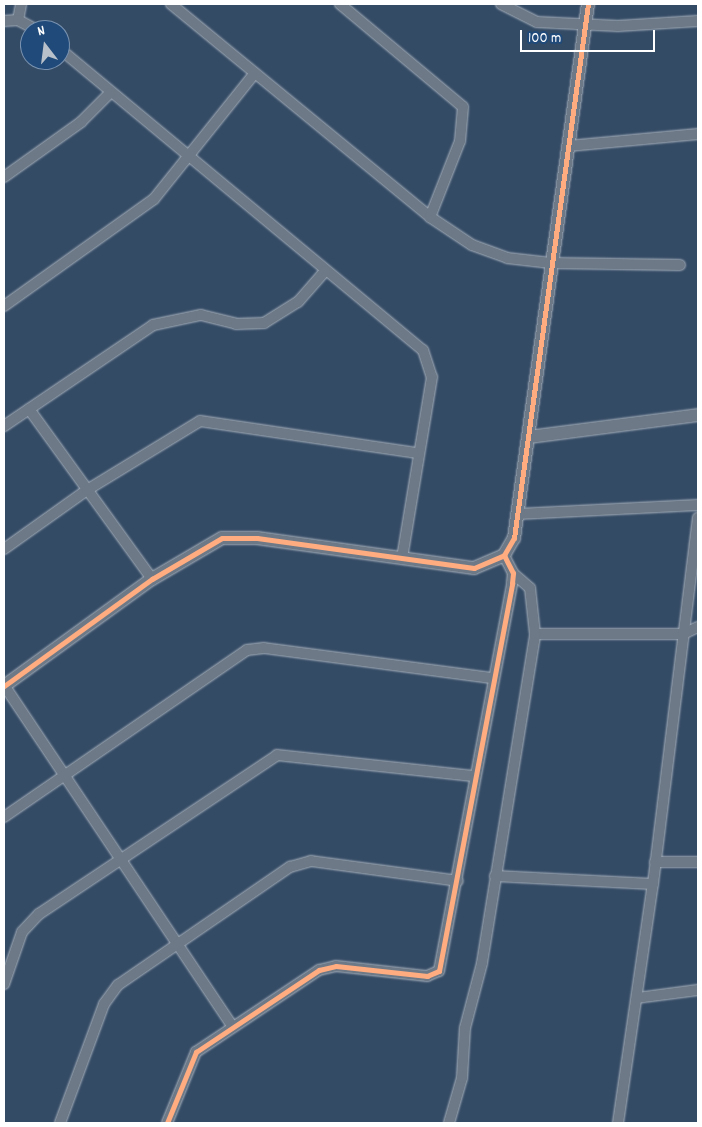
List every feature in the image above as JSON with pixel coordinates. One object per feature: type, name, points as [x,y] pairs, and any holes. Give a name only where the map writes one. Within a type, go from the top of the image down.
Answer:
[{"type":"street","points":[[4,21],[18,20],[21,4]]},
{"type":"street","points":[[171,4],[430,217],[488,253],[551,263],[680,265]]},
{"type":"street","points":[[340,4],[463,107],[460,141],[430,217]]},
{"type":"street","points":[[502,4],[537,22],[698,21]]},
{"type":"street","points":[[232,1026],[4,685],[152,579],[207,545],[232,536],[474,568],[504,555],[514,538],[518,514],[588,4]]},
{"type":"street","points":[[70,58],[427,356],[432,377],[418,452],[402,558]]},
{"type":"street","points":[[4,306],[134,216],[188,158],[255,73]]},
{"type":"street","points":[[4,177],[74,128],[110,93]]},
{"type":"street","points":[[568,146],[698,134]]},
{"type":"street","points":[[4,426],[153,325],[201,315],[236,324],[264,323],[298,302],[325,272]]},
{"type":"street","points":[[29,409],[152,579]]},
{"type":"street","points":[[529,437],[698,416]]},
{"type":"street","points":[[4,550],[87,490],[200,421],[418,452]]},
{"type":"street","points":[[518,514],[698,505]]},
{"type":"street","points":[[618,1123],[653,884],[698,518]]},
{"type":"street","points":[[449,1123],[462,1078],[465,1028],[482,963],[535,634],[530,588],[513,572],[504,555]]},
{"type":"street","points":[[166,1123],[196,1052],[232,1026],[327,967],[427,976],[440,971],[458,881],[492,678],[513,572]]},
{"type":"street","points":[[535,634],[683,634],[698,628]]},
{"type":"street","points":[[4,817],[247,650],[264,648],[492,678]]},
{"type":"street","points":[[4,984],[29,923],[119,857],[277,755],[475,776]]},
{"type":"street","points":[[655,862],[698,862]]},
{"type":"street","points":[[60,1123],[110,995],[176,942],[299,863],[458,881]]},
{"type":"street","points":[[495,876],[653,884]]},
{"type":"street","points":[[637,998],[698,990]]},
{"type":"cycle path","points":[[4,686],[152,579],[222,538],[257,538],[474,568],[504,555],[514,538],[588,4]]},
{"type":"cycle path","points":[[167,1123],[196,1052],[319,970],[336,966],[427,976],[439,971],[512,583],[513,573],[504,555]]}]
